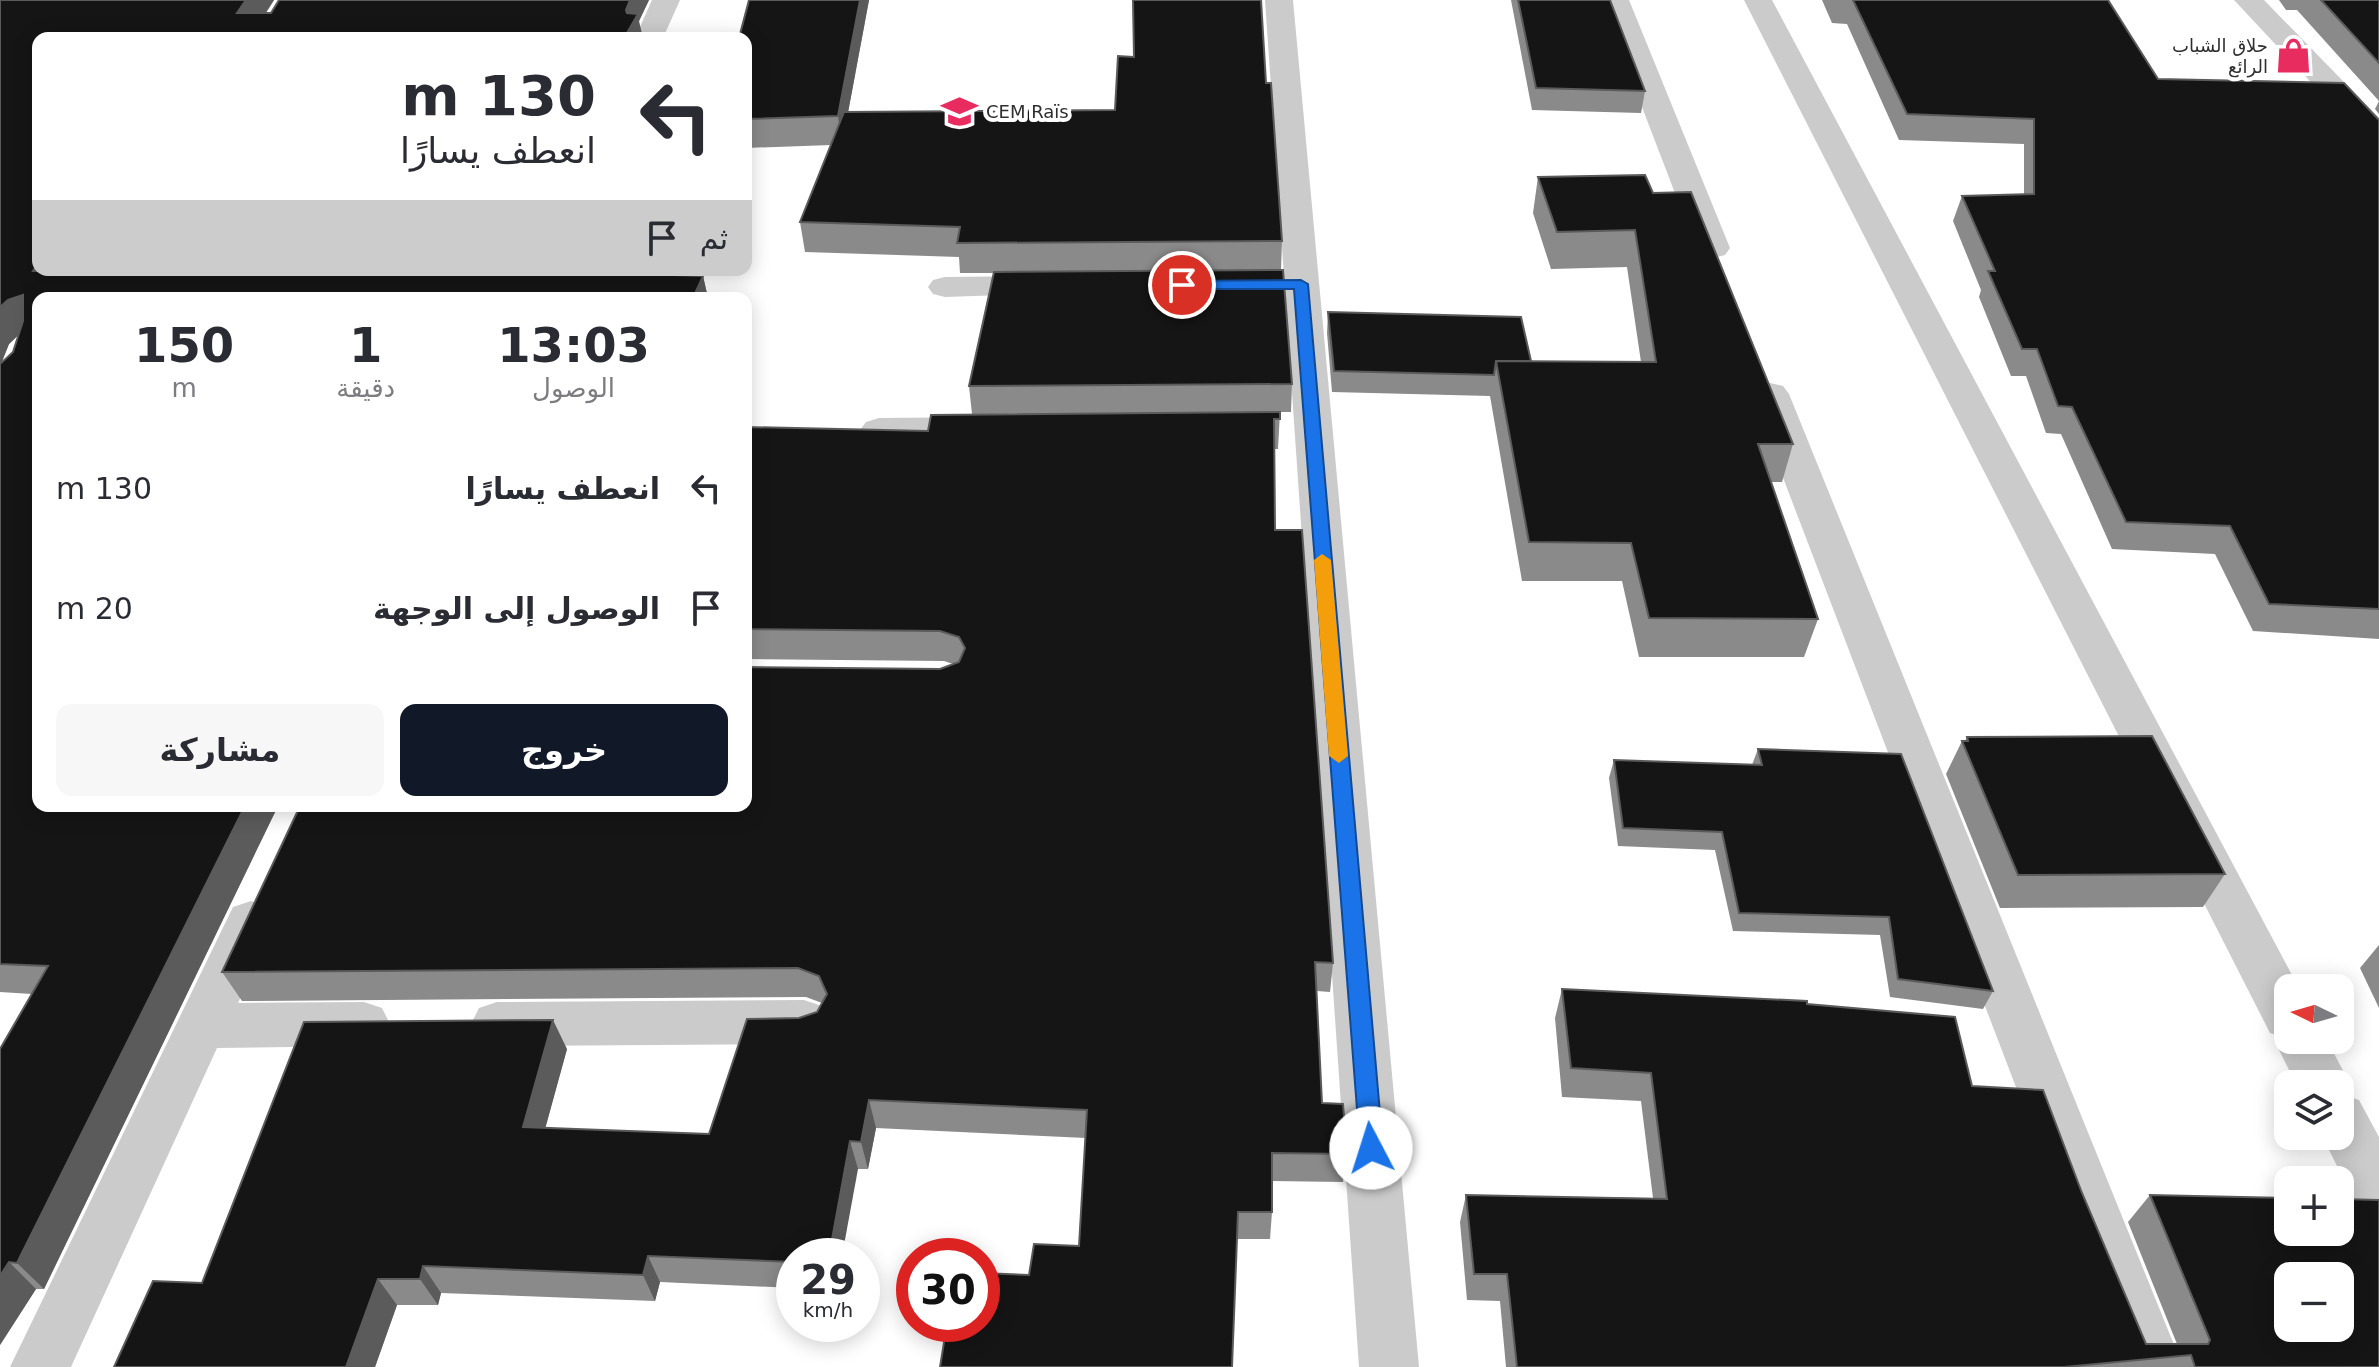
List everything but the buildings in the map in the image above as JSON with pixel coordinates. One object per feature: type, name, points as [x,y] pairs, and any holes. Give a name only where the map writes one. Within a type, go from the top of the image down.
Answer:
[{"type":"street","points":[[652,32],[666,0]]},
{"type":"street","points":[[1279,0],[1285,284],[1296,427],[1389,1367]]},
{"type":"street","points":[[1615,0],[1726,282]]},
{"type":"street","points":[[1758,0],[2274,990]]},
{"type":"street","points":[[2248,0],[2379,136]]},
{"type":"street","points":[[945,287],[1084,286]]},
{"type":"street","points":[[1755,357],[2153,1367]]},
{"type":"street","points":[[879,430],[1018,429]]},
{"type":"street","points":[[40,1367],[272,875]]},
{"type":"street","points":[[202,1026],[806,1022]]},
{"type":"street","points":[[2354,1144],[2379,1192]]},
{"type":"slow traffic","points":[[1322,560],[1339,756]]},
{"type":"place","name":"حلاق الشباب الرائع","points":[[2294,56]]},
{"type":"place","name":"CEM Raïs","points":[[960,112]]},
{"type":"route","points":[[1182,285],[1301,284],[1371,1148]]}]
